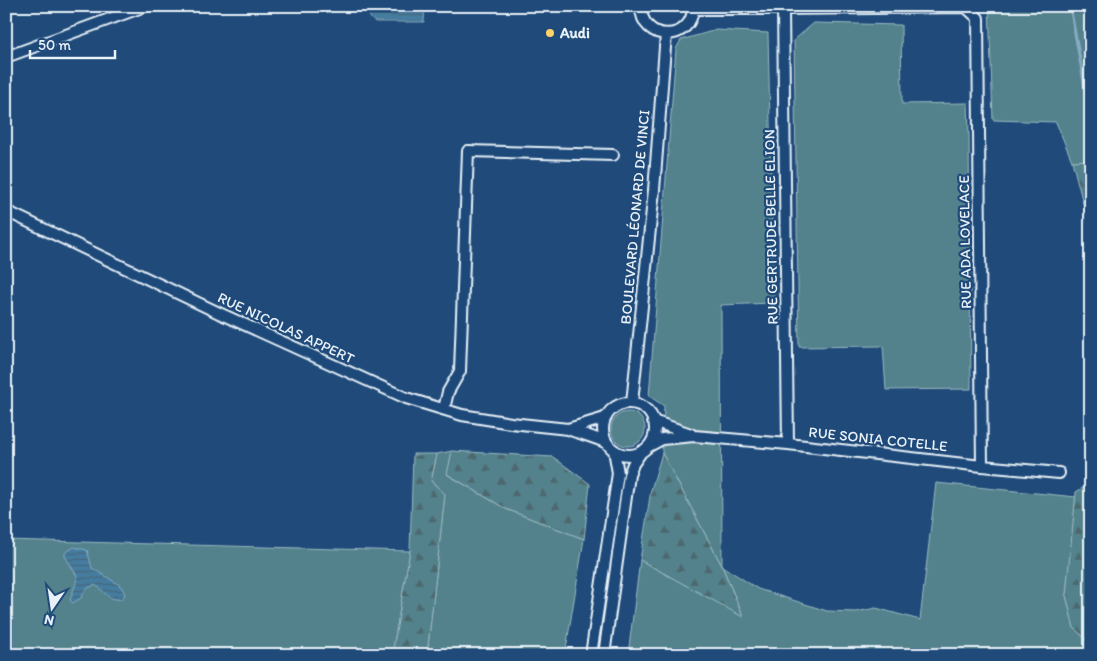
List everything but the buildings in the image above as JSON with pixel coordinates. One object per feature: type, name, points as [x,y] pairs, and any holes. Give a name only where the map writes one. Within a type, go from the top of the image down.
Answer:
[{"type":"street","points":[[6,57],[145,6]]},
{"type":"street","points":[[642,6],[643,18],[652,30],[666,34],[678,32],[687,25],[693,15],[694,8],[783,10]]},
{"type":"street","name":"RUE ADA LOVELACE","points":[[783,10],[966,7],[978,18],[982,466]]},
{"type":"street","name":"RUE GERTRUDE BELLE ELION","points":[[783,10],[788,444]]},
{"type":"street","name":"BOULEVARD LÉONARD DE VINCI","points":[[632,403],[654,190],[666,34]]},
{"type":"street","points":[[444,409],[448,392],[460,372],[468,151],[613,154]]},
{"type":"street","name":"RUE NICOLAS APPERT","points":[[6,211],[219,313],[406,398],[462,415],[511,423],[568,429]]},
{"type":"street","points":[[591,655],[618,473],[604,435],[603,427],[605,418],[616,406],[632,403],[641,406],[649,412],[654,421],[655,430],[653,438],[633,464],[629,475],[604,655]]},
{"type":"street","points":[[568,429],[605,418]]},
{"type":"street","points":[[654,421],[694,436]]},
{"type":"street","points":[[568,429],[596,438],[620,454],[628,455],[636,454],[662,439],[694,436]]},
{"type":"street","name":"RUE SONIA COTELLE","points":[[694,436],[788,444],[1059,473]]},
{"type":"green space","points":[[989,6],[1091,6],[1091,160],[1072,161],[1056,122],[993,120]]},
{"type":"green space","points":[[814,23],[901,25],[902,104],[968,103],[971,389],[886,390],[883,346],[799,347],[794,40]]},
{"type":"green space","points":[[716,30],[768,33],[774,303],[721,305],[722,566],[662,453],[664,406],[649,396],[676,49],[681,40]]},
{"type":"green space","points":[[1091,160],[1091,234],[1072,161]]},
{"type":"green space","points":[[628,412],[640,417],[645,429],[640,441],[628,446],[616,441],[611,429],[616,417]]},
{"type":"green space","points":[[452,451],[448,475],[506,509],[584,539],[565,655],[427,655],[445,494],[431,481],[437,454]]},
{"type":"green space","points":[[452,451],[553,457],[590,484],[584,539],[506,509],[447,474]]},
{"type":"green space","points":[[662,453],[722,566],[743,617],[640,560],[651,490]]},
{"type":"green space","points":[[413,454],[437,454],[431,481],[445,494],[427,655],[392,655],[410,551]]},
{"type":"green space","points":[[936,483],[1076,497],[1066,595],[1074,628],[1091,644],[1091,655],[628,655],[640,560],[743,616],[722,566],[758,589],[827,611],[856,612],[876,608],[920,620]]},
{"type":"green space","points":[[1091,483],[1091,644],[1074,628],[1066,595],[1076,492]]},
{"type":"green space","points":[[6,540],[410,551],[392,655],[6,655]]},
{"type":"water","points":[[370,6],[425,6],[424,22],[376,22],[370,16]]},
{"type":"water","points":[[74,547],[87,550],[92,568],[122,588],[125,594],[122,599],[113,599],[95,585],[86,589],[81,598],[73,603],[70,600],[77,576],[65,553]]},
{"type":"waterway","points":[[1070,6],[1091,120]]},
{"type":"place","name":"Audi","points":[[550,33]]}]
